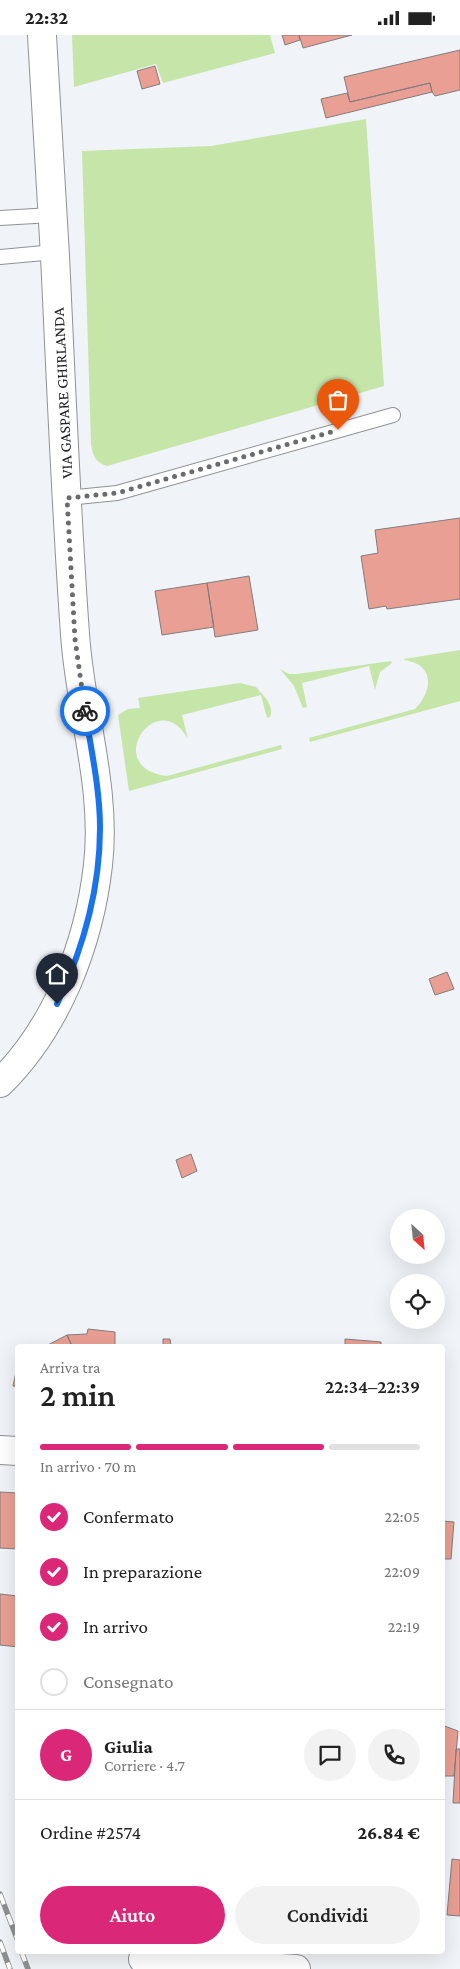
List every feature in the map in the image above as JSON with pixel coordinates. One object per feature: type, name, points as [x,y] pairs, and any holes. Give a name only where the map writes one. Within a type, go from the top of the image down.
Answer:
[{"type":"street","name":"VIA GASPARE GHIRLANDA","points":[[0,1083],[13,1070],[50,1018],[76,962],[93,902],[100,827],[75,639],[42,35]]},
{"type":"street","points":[[0,1450],[15,1451]]},
{"type":"street","points":[[303,1969],[304,1954]]},
{"type":"street","points":[[142,1959],[296,1969]]},
{"type":"lane","points":[[0,218],[52,215]]},
{"type":"lane","points":[[0,257],[55,251]]},
{"type":"lane","points":[[67,498],[117,493],[393,415]]},
{"type":"green space","points":[[72,35],[270,35],[275,53],[163,83],[156,64],[74,87]]},
{"type":"green space","points":[[366,119],[384,386],[107,466],[100,463],[94,455],[91,444],[82,151],[211,146]]},
{"type":"green space","points":[[460,650],[460,701],[310,742],[309,738],[415,709],[425,694],[428,687],[428,679],[421,667],[404,659]]},
{"type":"green space","points":[[391,661],[392,663],[380,672],[375,690],[369,666],[302,683],[307,707],[303,708],[294,686],[280,669],[289,674],[297,674]]},
{"type":"green space","points":[[240,683],[256,687],[270,705],[270,717],[267,718],[261,695],[182,715],[188,739],[176,724],[163,720],[151,724],[141,734],[136,746],[138,759],[147,770],[167,776],[281,745],[282,749],[129,791],[118,715],[128,709],[140,708],[138,698]]},
{"type":"building","points":[[282,35],[299,35],[300,40],[285,45]]},
{"type":"building","points":[[299,35],[352,35],[303,48]]},
{"type":"building","points":[[460,50],[460,90],[435,96],[430,83],[350,102],[344,77]]},
{"type":"building","points":[[155,66],[160,84],[142,89],[137,71]]},
{"type":"building","points":[[430,83],[432,92],[326,118],[321,99],[347,93],[350,102]]},
{"type":"building","points":[[460,518],[460,599],[387,609],[386,606],[369,609],[361,556],[378,553],[375,530]]},
{"type":"building","points":[[249,576],[258,630],[215,637],[207,583]]},
{"type":"building","points":[[207,583],[214,627],[162,635],[155,591]]},
{"type":"building","points":[[447,972],[454,989],[435,995],[429,979]]},
{"type":"building","points":[[191,1154],[197,1171],[182,1178],[176,1160]]},
{"type":"building","points":[[88,1329],[115,1332],[115,1344],[71,1344],[67,1335],[87,1334]]},
{"type":"building","points":[[67,1335],[71,1344],[50,1344]]},
{"type":"building","points":[[163,1339],[170,1339],[171,1344],[163,1344]]},
{"type":"building","points":[[345,1339],[381,1342],[381,1344],[345,1344]]},
{"type":"building","points":[[0,1492],[15,1493],[15,1549],[0,1548]]},
{"type":"building","points":[[445,1521],[454,1522],[451,1559],[445,1559]]},
{"type":"building","points":[[0,1594],[15,1596],[15,1647],[0,1645]]},
{"type":"building","points":[[445,1726],[458,1731],[454,1776],[445,1776]]},
{"type":"building","points":[[456,1749],[460,1749],[460,1803],[453,1803]]},
{"type":"building","points":[[452,1859],[460,1860],[460,1916],[447,1915]]},
{"type":"railway","points":[[0,1894],[15,1933]]},
{"type":"railway","points":[[0,1942],[10,1969]]},
{"type":"railway","points":[[22,1954],[28,1969]]},
{"type":"way so far","points":[[85,711],[75,639],[67,498],[117,493],[338,430]]},
{"type":"route","points":[[57,1004],[76,962],[93,902],[98,864],[100,827],[97,792],[85,711]]}]
